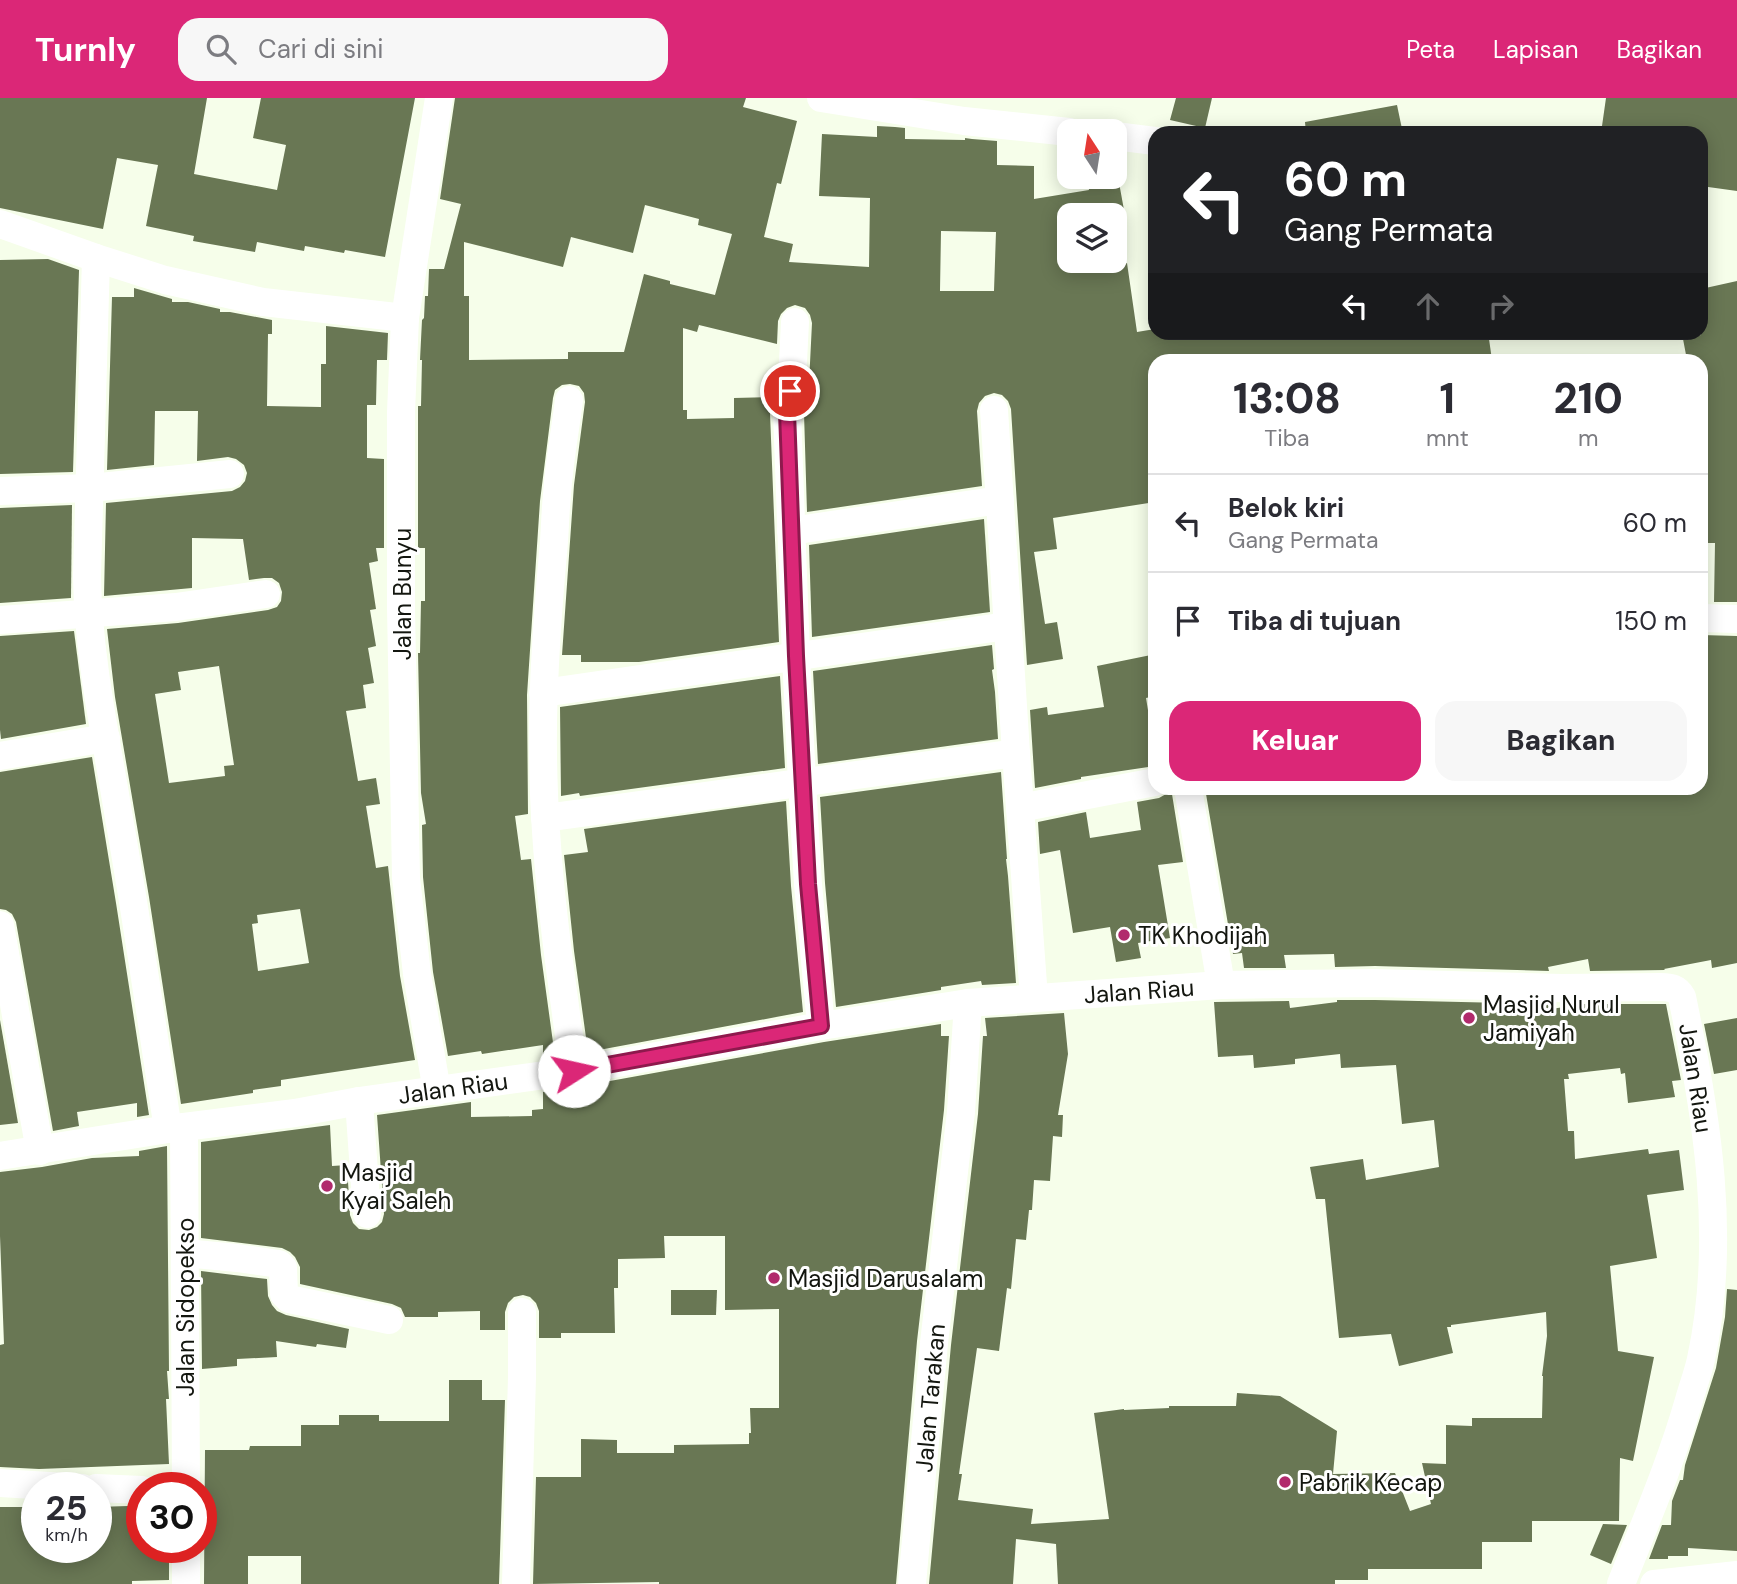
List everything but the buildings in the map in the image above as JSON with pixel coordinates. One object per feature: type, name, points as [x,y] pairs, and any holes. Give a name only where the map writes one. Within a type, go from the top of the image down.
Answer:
[{"type":"street","name":"Jalan Bunyu","points":[[437,1091],[417,974],[406,878],[401,412],[405,318],[439,98]]},
{"type":"street","points":[[821,98],[964,121],[1057,131]]},
{"type":"street","points":[[1127,138],[1148,140]]},
{"type":"street","points":[[0,224],[165,280],[263,302],[405,318]]},
{"type":"street","name":"Jalan Sidopekso","points":[[96,258],[88,615],[135,910],[176,1128],[185,1253],[186,1472]]},
{"type":"street","points":[[795,322],[787,412],[791,531],[808,884],[821,1026]]},
{"type":"street","points":[[569,400],[557,492],[543,693],[549,880],[574,1071]]},
{"type":"street","points":[[994,410],[1034,998]]},
{"type":"street","points":[[0,491],[90,488],[230,474]]},
{"type":"street","points":[[791,531],[1000,500]]},
{"type":"street","points":[[0,620],[176,607],[266,594]]},
{"type":"street","points":[[1708,618],[1737,619]]},
{"type":"street","points":[[543,693],[1007,626]]},
{"type":"street","points":[[0,756],[106,738]]},
{"type":"street","points":[[545,818],[1016,753]]},
{"type":"street","points":[[1020,808],[1148,783]]},
{"type":"street","points":[[1189,795],[1221,985]]},
{"type":"street","points":[[0,926],[40,1150]]},
{"type":"street","name":"Jalan Riau","points":[[0,1156],[574,1071],[821,1026],[968,1003],[1221,985],[1375,983],[1674,989],[1682,997],[1703,1109],[1713,1189],[1713,1285],[1701,1360],[1679,1435],[1622,1584]]},
{"type":"street","name":"Jalan Tarakan","points":[[912,1584],[934,1343],[961,1112],[968,1003]]},
{"type":"street","points":[[359,1101],[367,1214]]},
{"type":"street","points":[[185,1253],[279,1264],[283,1268],[284,1294],[289,1299],[389,1320]]},
{"type":"street","points":[[516,1584],[523,1377],[522,1312]]},
{"type":"street","points":[[0,1483],[21,1484]]},
{"type":"street","points":[[186,1563],[186,1584]]},
{"type":"street","points":[[1654,1584],[1737,1575]]},
{"type":"place","name":"TK Khodijah","points":[[1124,935]]},
{"type":"place","name":"Masjid Nurul Jamiyah","points":[[1469,1018]]},
{"type":"place","name":"Masjid Kyai Saleh","points":[[327,1186]]},
{"type":"place","name":"Masjid Darusalam","points":[[774,1278]]},
{"type":"place","name":"Pabrik Kecap","points":[[1285,1482]]},
{"type":"route","points":[[574,1071],[821,1026],[808,884],[796,656],[787,412],[790,391]]}]
